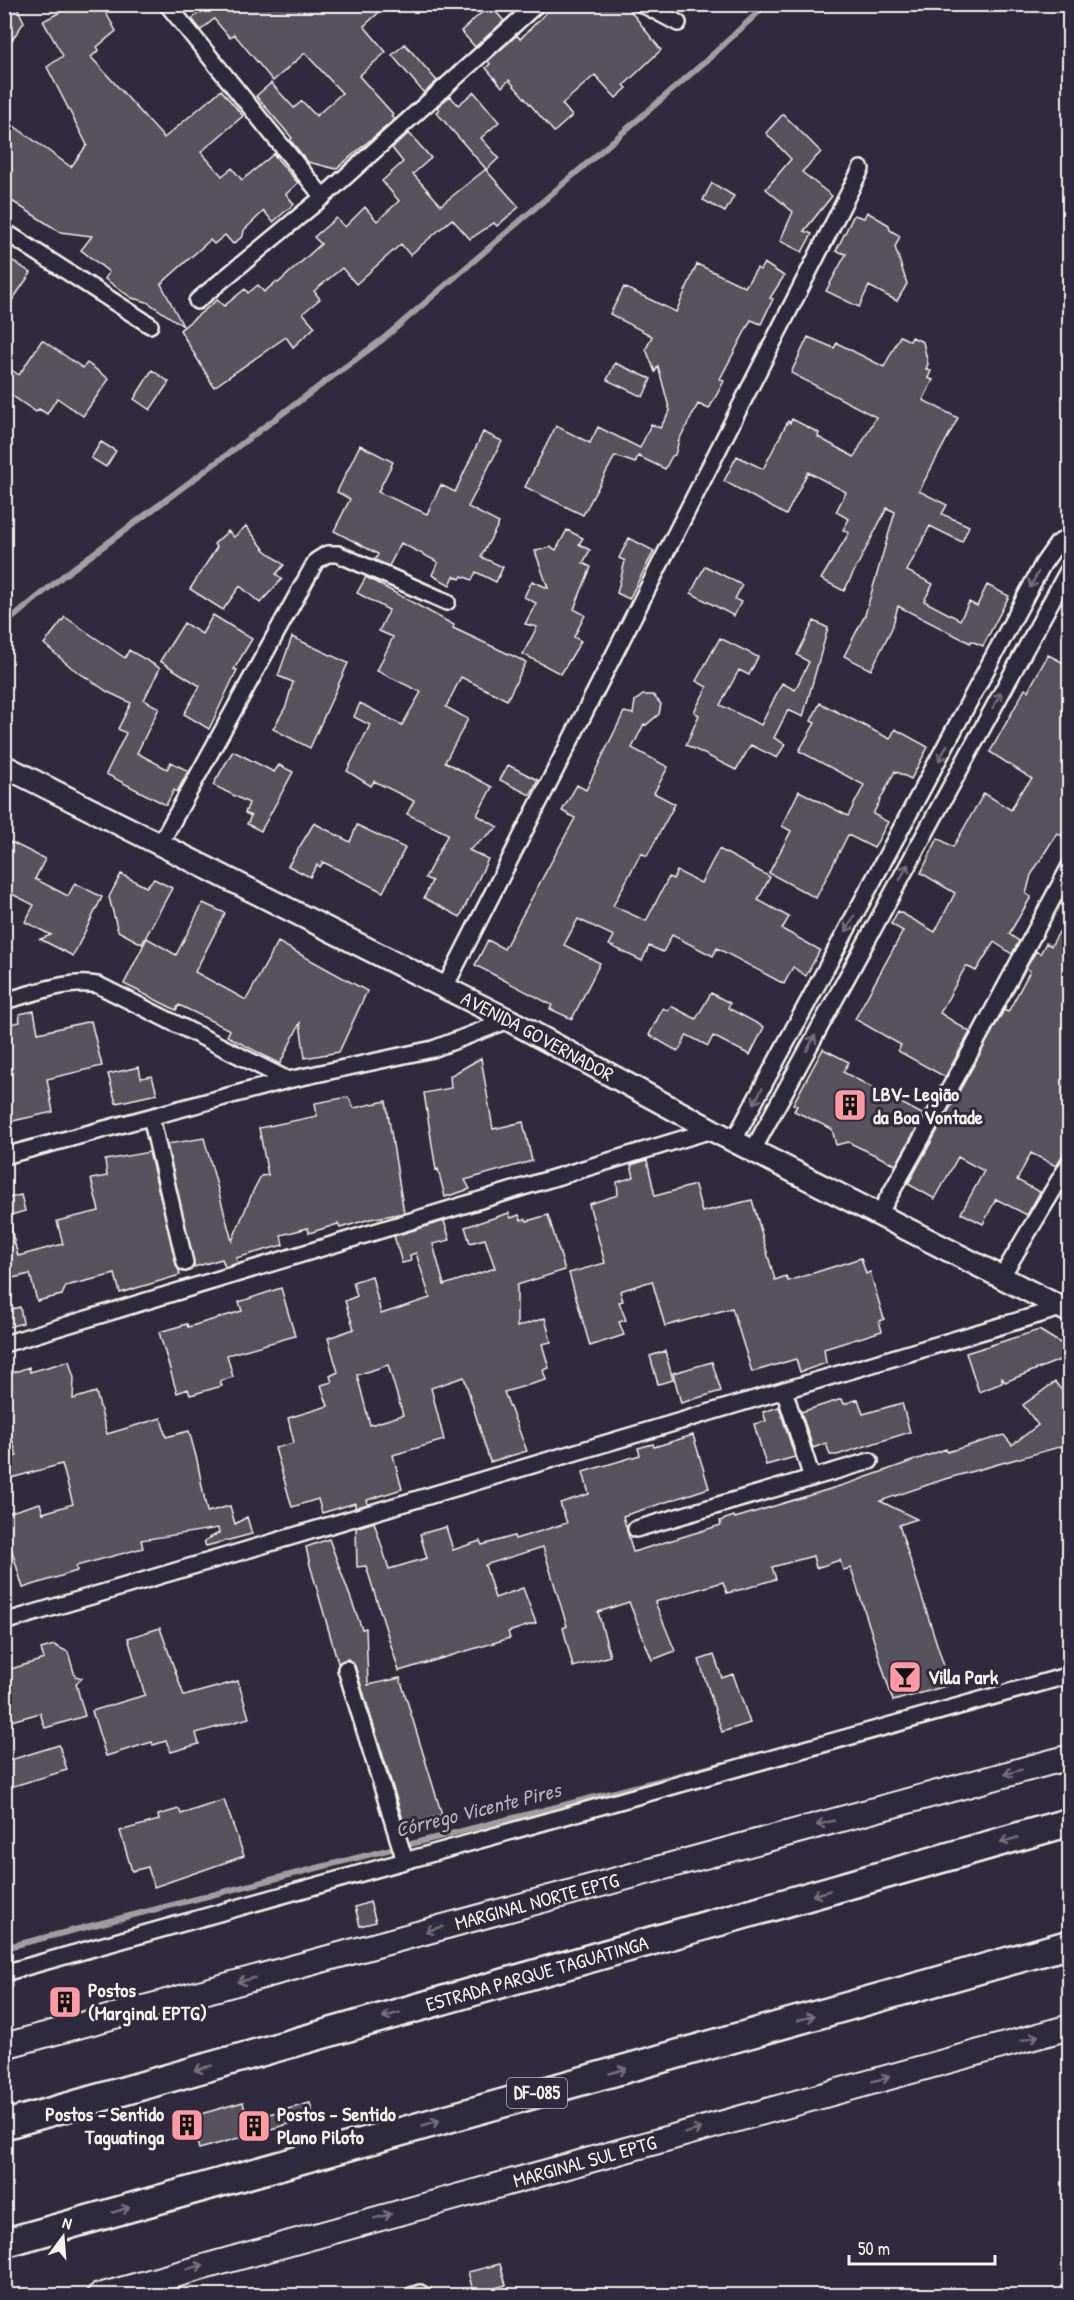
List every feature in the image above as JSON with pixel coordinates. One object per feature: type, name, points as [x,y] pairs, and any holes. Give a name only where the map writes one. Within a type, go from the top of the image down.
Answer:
[{"type":"highway","name":"ESTRADA PARQUE TAGUATINGA","points":[[4,2125],[1068,1822]]},
{"type":"highway","name":"DF-085","points":[[4,2243],[1070,1944]]},
{"type":"main road","name":"MARGINAL NORTE EPTG","points":[[4,2046],[1070,1757]]},
{"type":"main road","name":"MARGINAL SUL EPTG","points":[[99,2295],[162,2286],[1070,2027]]},
{"type":"street","points":[[167,4],[323,197]]},
{"type":"street","points":[[197,301],[323,197],[537,4]]},
{"type":"street","points":[[642,4],[678,24]]},
{"type":"street","points":[[445,987],[861,170]]},
{"type":"street","points":[[4,231],[150,325]]},
{"type":"street","points":[[734,1140],[1043,564],[1057,544],[1070,535]]},
{"type":"street","points":[[159,846],[316,561],[327,554],[338,554],[447,602]]},
{"type":"street","points":[[753,1150],[1070,567]]},
{"type":"street","name":"AVENIDA GOVERNADOR","points":[[4,766],[159,846],[445,987],[712,1130],[1065,1310]]},
{"type":"street","points":[[879,1214],[976,1042],[1070,866]]},
{"type":"street","points":[[4,1001],[86,982],[98,985],[288,1080]]},
{"type":"street","points":[[4,1156],[288,1080],[433,1049],[509,1020]]},
{"type":"street","points":[[151,1117],[185,1263]]},
{"type":"street","points":[[4,1344],[712,1130]]},
{"type":"street","points":[[1002,1276],[1070,1162]]},
{"type":"street","points":[[4,1622],[784,1390],[1065,1310]]},
{"type":"street","points":[[784,1390],[812,1478]]},
{"type":"street","points":[[636,1529],[870,1461]]},
{"type":"street","points":[[346,1669],[405,1861]]},
{"type":"street","points":[[4,1973],[1070,1675]]},
{"type":"street","points":[[411,2295],[420,2293],[425,2295]]},
{"type":"building","points":[[76,4],[101,4],[116,31],[97,47],[99,50],[91,57],[164,138],[221,90],[243,116],[201,152],[222,176],[232,168],[242,180],[275,153],[277,156],[274,155],[298,183],[286,194],[294,204],[273,222],[264,211],[244,230],[243,236],[233,244],[225,235],[214,244],[210,240],[161,284],[183,326],[147,302],[132,298],[105,279],[109,272],[81,250],[92,236],[60,232],[4,196],[4,134],[11,124],[71,167],[87,145],[47,67],[63,56],[43,21]]},
{"type":"building","points":[[194,4],[388,4],[364,26],[386,52],[359,76],[395,119],[336,169],[308,162],[290,140],[292,138],[256,96],[271,83],[294,108],[302,101],[316,116],[342,93],[305,53],[273,81],[234,34],[230,38],[214,19],[201,30],[192,19],[200,12]]},
{"type":"building","points":[[555,4],[625,4],[661,50],[624,85],[627,88],[616,98],[595,75],[562,104],[572,116],[554,132],[509,80],[502,87],[486,68],[490,64],[488,61],[517,35],[520,39]]},
{"type":"building","points":[[4,5],[17,7],[24,22],[4,52]]},
{"type":"building","points":[[490,5],[504,21],[475,47],[461,31]]},
{"type":"building","points":[[405,44],[437,81],[424,93],[392,55]]},
{"type":"building","points":[[474,92],[499,122],[481,138],[499,158],[486,170],[519,207],[497,226],[494,223],[470,239],[452,219],[410,255],[401,244],[356,284],[342,268],[314,291],[320,299],[303,313],[315,327],[293,347],[286,337],[214,387],[180,330],[217,300],[224,306],[245,289],[248,293],[258,285],[264,292],[276,282],[278,283],[321,244],[314,237],[336,218],[345,227],[365,207],[377,221],[399,201],[382,181],[403,162],[392,148],[409,133],[431,158],[413,174],[441,205],[486,169],[436,112],[439,110],[437,107],[450,96],[458,105]]},
{"type":"building","points":[[783,114],[821,152],[802,172],[832,196],[804,231],[812,234],[802,252],[780,241],[793,212],[766,189],[791,159],[766,133]]},
{"type":"building","points":[[712,183],[734,196],[725,212],[703,200]]},
{"type":"building","points":[[867,212],[889,225],[890,230],[900,236],[895,247],[907,284],[897,301],[869,286],[859,307],[826,291],[846,254],[836,251],[854,215],[864,218]]},
{"type":"building","points":[[4,255],[31,273],[4,312]]},
{"type":"building","points":[[764,263],[784,276],[770,298],[773,299],[761,324],[751,320],[720,379],[724,381],[709,409],[698,404],[679,440],[675,455],[672,456],[665,469],[638,456],[635,463],[615,456],[583,515],[525,487],[556,426],[590,443],[598,427],[640,448],[651,424],[660,428],[670,411],[658,366],[655,372],[646,349],[652,336],[610,314],[624,287],[676,312],[697,264],[745,287],[757,268],[760,270]]},
{"type":"building","points":[[900,336],[910,341],[912,337],[923,342],[928,364],[926,369],[931,371],[928,378],[933,380],[923,400],[958,418],[919,491],[947,505],[942,514],[969,526],[962,542],[930,526],[907,571],[933,584],[924,601],[960,620],[969,602],[977,606],[987,585],[1009,596],[983,646],[971,641],[970,643],[898,606],[892,628],[871,670],[844,656],[865,615],[895,512],[887,508],[844,591],[821,579],[849,533],[843,530],[849,519],[836,512],[846,492],[808,472],[786,515],[724,481],[737,456],[763,469],[788,421],[790,423],[792,419],[819,433],[818,437],[854,457],[876,417],[791,373],[808,337],[834,348],[837,343],[884,367]]},
{"type":"building","points":[[42,340],[83,368],[87,363],[109,379],[83,416],[57,398],[47,414],[39,409],[36,412],[4,390],[4,365],[19,375]]},
{"type":"building","points":[[615,363],[651,379],[643,397],[607,380]]},
{"type":"building","points":[[152,370],[169,382],[150,410],[134,399]]},
{"type":"building","points":[[483,432],[502,441],[468,507],[499,523],[481,557],[503,567],[496,582],[476,572],[472,580],[454,576],[450,585],[432,575],[438,562],[401,543],[389,566],[375,560],[378,554],[334,531],[350,499],[337,492],[360,445],[393,462],[378,492],[427,514],[441,485],[455,492]]},
{"type":"building","points":[[101,442],[116,451],[106,467],[91,458]]},
{"type":"building","points":[[246,526],[264,549],[284,565],[276,574],[282,579],[260,603],[240,586],[223,610],[190,589],[217,547],[214,544],[228,531],[234,537]]},
{"type":"building","points":[[567,530],[583,538],[579,544],[590,550],[583,563],[591,567],[574,609],[585,615],[574,637],[581,641],[561,674],[523,654],[537,627],[525,624],[536,603],[524,597],[532,581],[548,588],[535,551],[551,547],[556,550]]},
{"type":"building","points":[[629,538],[654,551],[629,599],[617,593],[625,561],[619,558]]},
{"type":"building","points":[[705,566],[742,585],[735,599],[741,602],[734,616],[691,593]]},
{"type":"building","points":[[366,577],[454,625],[453,628],[526,662],[507,700],[461,677],[446,707],[468,719],[445,762],[492,787],[477,815],[498,827],[469,850],[488,859],[460,917],[424,898],[432,881],[425,878],[448,834],[407,814],[414,801],[374,781],[371,786],[347,771],[370,725],[354,717],[360,703],[402,725],[421,692],[377,671],[393,637],[379,631],[389,610],[357,593]]},
{"type":"building","points":[[213,615],[252,639],[234,669],[237,670],[209,729],[184,714],[200,686],[160,661],[184,623],[202,634]]},
{"type":"building","points":[[65,617],[125,658],[129,650],[160,668],[144,700],[159,708],[137,753],[167,769],[171,762],[188,771],[177,792],[174,790],[166,805],[106,774],[126,733],[118,729],[131,703],[108,692],[72,668],[44,644]]},
{"type":"building","points":[[814,621],[828,628],[803,717],[788,710],[774,738],[785,744],[777,758],[751,745],[736,770],[686,745],[699,715],[694,712],[707,687],[696,681],[720,638],[758,657],[749,675],[739,670],[720,705],[761,725],[782,683],[795,690],[809,662],[797,655]]},
{"type":"building","points":[[292,637],[348,663],[310,748],[273,729],[286,706],[293,682],[278,676]]},
{"type":"building","points":[[1048,655],[1070,666],[1070,827],[1064,837],[1057,833],[1031,875],[1026,894],[1031,897],[1009,934],[1019,941],[1012,954],[994,942],[976,971],[966,966],[940,1013],[970,1032],[945,1077],[898,1051],[901,1045],[855,1019],[903,931],[891,924],[898,911],[935,932],[955,893],[921,873],[938,838],[953,847],[984,793],[1011,810],[1020,793],[1032,779],[990,752],[1025,689],[1028,691]]},
{"type":"building","points":[[643,695],[653,695],[661,704],[659,714],[646,725],[644,724],[632,748],[668,767],[654,793],[675,804],[647,856],[641,853],[613,906],[646,921],[669,877],[673,879],[677,871],[701,883],[719,849],[770,877],[758,900],[789,917],[782,929],[820,950],[806,976],[793,967],[784,984],[717,948],[713,956],[672,935],[663,952],[649,946],[642,961],[609,945],[614,936],[578,919],[564,945],[600,963],[572,1019],[550,1009],[552,1005],[475,965],[488,940],[504,949],[575,818],[562,811],[577,785],[586,790],[624,712],[633,714],[635,701]]},
{"type":"building","points":[[820,703],[890,739],[895,729],[928,747],[911,779],[895,771],[873,814],[888,822],[874,848],[848,835],[816,898],[769,873],[791,831],[782,826],[799,791],[848,816],[864,785],[799,751],[815,723],[811,721]]},
{"type":"building","points":[[233,751],[274,772],[279,765],[293,772],[261,831],[247,824],[251,816],[245,813],[249,803],[213,785]]},
{"type":"building","points":[[508,765],[538,780],[530,795],[500,780]]},
{"type":"building","points":[[314,823],[350,842],[357,825],[405,848],[383,892],[323,862],[320,867],[317,865],[310,877],[288,866]]},
{"type":"building","points":[[11,842],[45,859],[35,879],[68,896],[75,883],[102,897],[73,956],[40,939],[51,935],[25,922],[34,905],[4,890],[4,855]]},
{"type":"building","points":[[121,874],[146,887],[154,879],[172,888],[142,944],[118,931],[109,897]]},
{"type":"building","points":[[203,903],[225,913],[195,972],[246,1000],[278,942],[367,991],[339,1052],[305,1058],[300,1023],[280,1064],[227,1036],[230,1030],[179,1005],[176,1010],[124,984],[147,938],[176,955]]},
{"type":"building","points":[[1070,913],[1070,1143],[1056,1166],[1031,1153],[1017,1180],[1040,1192],[1027,1215],[996,1199],[983,1224],[961,1213],[984,1171],[958,1157],[935,1199],[908,1184],[1004,1010],[1008,1012],[1030,971],[1026,968],[1036,951],[1040,954],[1046,943],[1051,946]]},
{"type":"building","points":[[711,993],[730,1003],[728,1008],[764,1027],[750,1055],[713,1036],[708,1046],[687,1035],[677,1051],[649,1035],[663,1008],[668,1011],[671,1006],[696,1019]]},
{"type":"building","points":[[34,1011],[38,1033],[91,1021],[102,1066],[47,1079],[53,1112],[4,1123],[4,1025],[20,1022],[19,1014]]},
{"type":"building","name":"LBV- Legião da Boa Vontade","points":[[823,1049],[849,1062],[843,1072],[924,1115],[896,1165],[848,1142],[836,1145],[832,1129],[794,1111],[797,1106],[793,1104]]},
{"type":"building","points":[[481,1058],[493,1129],[523,1122],[532,1161],[465,1180],[470,1189],[445,1197],[438,1169],[436,1170],[424,1093],[451,1088],[450,1076]]},
{"type":"building","points":[[139,1067],[141,1078],[152,1076],[157,1094],[116,1103],[108,1074]]},
{"type":"building","points":[[348,1097],[354,1108],[386,1101],[404,1213],[370,1219],[340,1228],[338,1224],[309,1233],[308,1228],[281,1235],[283,1245],[236,1258],[238,1263],[225,1267],[222,1259],[194,1267],[167,1144],[204,1138],[232,1241],[261,1176],[268,1175],[259,1128],[317,1116],[315,1103]]},
{"type":"building","points":[[149,1152],[180,1275],[120,1293],[115,1274],[66,1286],[62,1295],[37,1301],[30,1274],[4,1280],[4,1226],[10,1225],[18,1256],[63,1244],[57,1221],[99,1211],[91,1179],[107,1176],[105,1160]]},
{"type":"building","points":[[647,1160],[655,1196],[695,1185],[702,1212],[752,1200],[775,1280],[786,1276],[788,1281],[861,1258],[866,1274],[870,1272],[884,1319],[879,1321],[882,1331],[824,1349],[826,1363],[800,1372],[796,1359],[752,1372],[732,1308],[665,1326],[652,1281],[620,1291],[623,1301],[619,1302],[626,1320],[619,1322],[624,1335],[590,1346],[569,1273],[605,1263],[589,1204],[618,1195],[617,1182],[634,1177],[631,1165]]},
{"type":"building","points":[[21,1195],[25,1211],[4,1217],[4,1199]]},
{"type":"building","points":[[509,1213],[511,1218],[519,1215],[521,1220],[526,1219],[527,1221],[548,1215],[565,1270],[517,1285],[517,1327],[545,1318],[551,1342],[542,1344],[549,1368],[543,1370],[546,1380],[504,1392],[527,1451],[490,1462],[464,1377],[431,1388],[444,1440],[393,1455],[402,1489],[367,1500],[368,1504],[355,1508],[355,1503],[322,1513],[318,1499],[292,1507],[275,1448],[294,1443],[288,1418],[328,1406],[321,1385],[332,1382],[330,1376],[338,1372],[328,1338],[354,1329],[345,1301],[357,1296],[353,1282],[372,1276],[381,1314],[430,1298],[416,1253],[410,1255],[411,1261],[402,1263],[394,1236],[444,1221],[450,1240],[433,1244],[444,1285],[495,1268],[485,1239],[470,1243],[465,1227]],"holes":[[[388,1365],[403,1415],[370,1425],[357,1375]]]},
{"type":"building","points":[[281,1288],[295,1336],[227,1355],[233,1377],[220,1381],[222,1386],[190,1395],[188,1389],[177,1393],[159,1332],[187,1324],[188,1327],[242,1311],[239,1302]]},
{"type":"building","points":[[20,1307],[23,1323],[4,1328],[4,1311]]},
{"type":"building","points":[[1039,1330],[1070,1349],[1070,1356],[1005,1382],[1002,1378],[1002,1383],[979,1392],[966,1353]]},
{"type":"building","points":[[665,1351],[673,1380],[658,1384],[650,1356]]},
{"type":"building","points":[[69,1361],[74,1378],[73,1399],[96,1392],[107,1434],[161,1418],[166,1437],[189,1431],[207,1512],[230,1506],[235,1524],[247,1517],[252,1534],[206,1546],[204,1541],[219,1533],[218,1528],[141,1540],[143,1548],[76,1566],[77,1571],[23,1588],[4,1524],[4,1514],[40,1503],[43,1513],[73,1504],[62,1464],[4,1480],[4,1459],[17,1456],[4,1411],[4,1387],[11,1385],[9,1374],[29,1367],[30,1372]]},
{"type":"building","points":[[712,1362],[721,1391],[681,1403],[673,1373]]},
{"type":"building","points":[[1055,1382],[1070,1400],[1070,1444],[945,1479],[880,1501],[917,1519],[899,1525],[950,1685],[893,1701],[851,1568],[843,1570],[840,1560],[816,1568],[813,1556],[772,1567],[776,1579],[747,1588],[727,1593],[723,1582],[655,1602],[675,1651],[652,1660],[629,1602],[598,1612],[610,1656],[573,1667],[563,1628],[567,1626],[543,1547],[485,1565],[495,1598],[523,1588],[536,1623],[508,1632],[510,1638],[399,1671],[366,1566],[357,1567],[356,1528],[374,1522],[389,1569],[427,1558],[420,1534],[446,1527],[453,1550],[480,1541],[482,1545],[514,1536],[515,1539],[567,1523],[560,1503],[589,1494],[583,1472],[640,1455],[638,1448],[653,1444],[654,1447],[693,1435],[709,1488],[623,1516],[633,1552],[721,1525],[720,1521],[734,1516],[735,1518],[853,1482],[946,1449],[947,1452],[1004,1435],[1012,1445],[1038,1425],[1023,1405]]},
{"type":"building","points":[[842,1399],[844,1404],[858,1399],[863,1414],[902,1403],[910,1432],[837,1455],[830,1455],[826,1443],[813,1448],[801,1412]]},
{"type":"building","points":[[779,1407],[795,1457],[766,1465],[754,1424],[766,1421],[763,1412]]},
{"type":"building","points":[[329,1539],[362,1629],[366,1628],[368,1685],[400,1678],[442,1815],[405,1826],[355,1666],[348,1659],[338,1663],[306,1547]]},
{"type":"building","points":[[160,1628],[184,1696],[238,1681],[249,1718],[196,1733],[199,1744],[171,1752],[166,1741],[153,1745],[152,1742],[106,1756],[92,1711],[145,1695],[128,1638]]},
{"type":"building","points":[[54,1645],[68,1652],[75,1676],[82,1678],[76,1684],[85,1716],[45,1728],[40,1713],[4,1723],[4,1671],[44,1659],[41,1649]]},
{"type":"building","points":[[714,1655],[722,1678],[733,1674],[750,1723],[722,1732],[699,1660]]},
{"type":"building","points":[[59,1745],[67,1770],[4,1789],[4,1762]]},
{"type":"building","points":[[224,1800],[244,1856],[154,1887],[148,1867],[132,1871],[120,1831],[159,1820],[158,1815],[179,1809],[181,1814]]},
{"type":"building","points":[[370,1902],[376,1922],[360,1926],[355,1907]]},
{"type":"building","name":"Postos - Sentido Plano Piloto","points":[[243,2102],[247,2120],[310,2103],[314,2117],[199,2149],[190,2117]]},
{"type":"building","points":[[500,2264],[506,2285],[474,2294],[468,2272]]},
{"type":"waterway","points":[[4,625],[63,576],[383,339],[707,60],[767,4]]},
{"type":"waterway","name":"Córrego Vicente Pires","points":[[4,1948],[724,1764]]},
{"type":"place","name":"LBV- Legião da Boa Vontade","points":[[850,1105]]},
{"type":"place","name":"Villa Park","points":[[905,1677]]},
{"type":"place","name":"Postos (Marginal EPTG)","points":[[65,2002]]},
{"type":"place","name":"Postos - Sentido Taguatinga","points":[[187,2125]]},
{"type":"place","name":"Postos - Sentido Plano Piloto","points":[[254,2126]]}]
